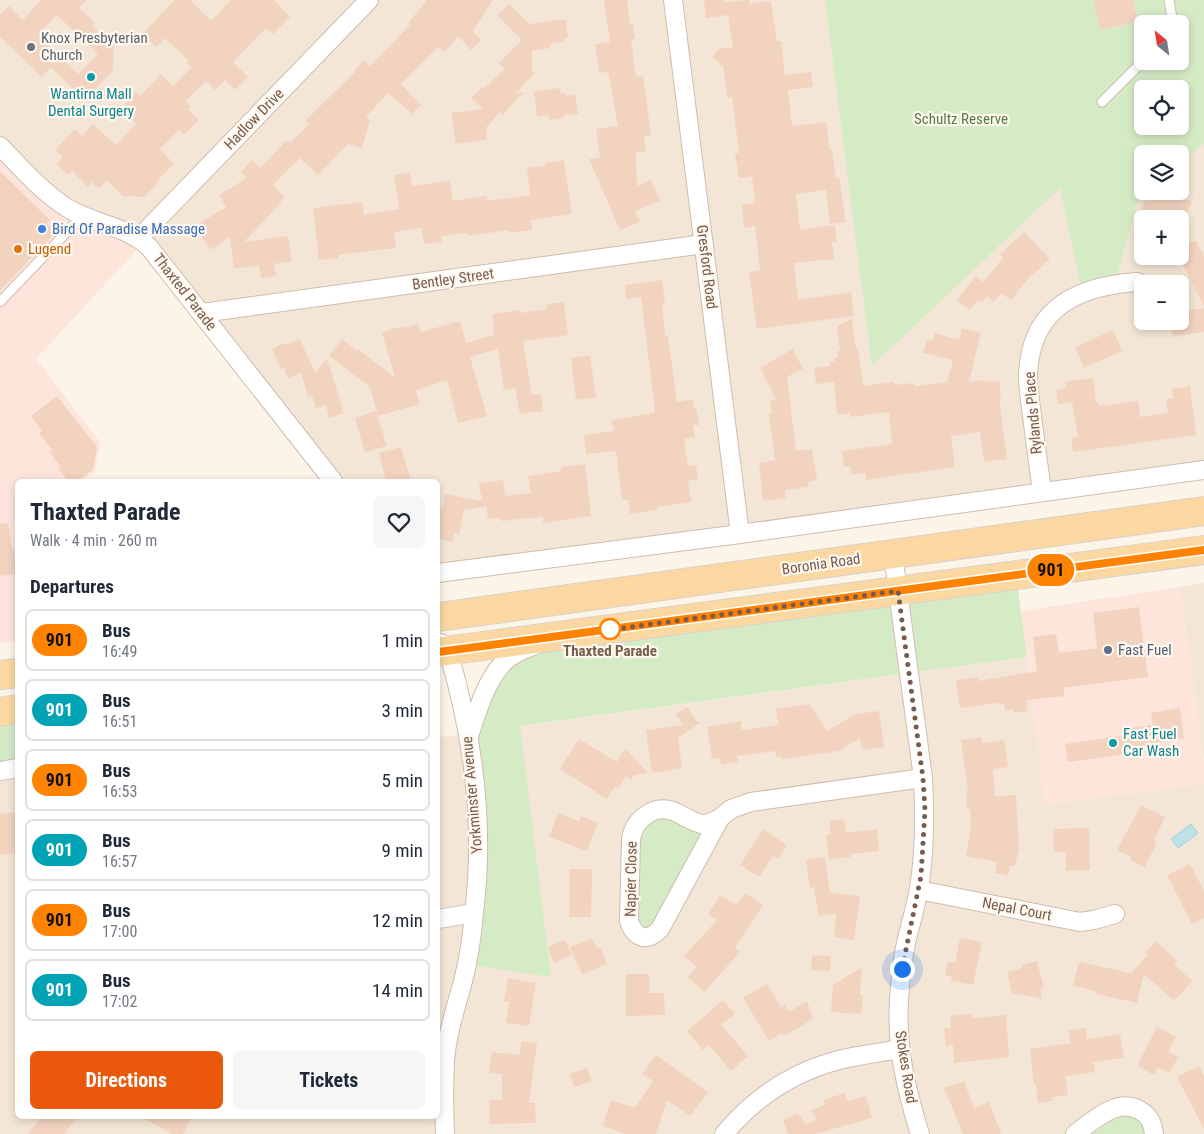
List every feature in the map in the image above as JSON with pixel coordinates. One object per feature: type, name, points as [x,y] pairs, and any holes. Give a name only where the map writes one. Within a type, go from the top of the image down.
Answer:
[{"type":"main road","name":"Boronia Road","points":[[440,617],[1204,511]]},
{"type":"main road","points":[[441,647],[552,637],[1204,550]]},
{"type":"main road","points":[[0,675],[15,673]]},
{"type":"main road","points":[[0,712],[15,710]]},
{"type":"street","name":"Hadlow Drive","points":[[139,238],[369,0]]},
{"type":"street","name":"Gresford Road","points":[[673,0],[740,534]]},
{"type":"street","name":"Thaxted Parade","points":[[0,146],[67,208],[139,238],[155,253],[331,479]]},
{"type":"street","name":"Bentley Street","points":[[202,313],[704,244]]},
{"type":"street","name":"Rylands Place","points":[[1042,492],[1028,376],[1031,350],[1036,336],[1050,313],[1072,297],[1104,286],[1134,282]]},
{"type":"street","points":[[440,573],[740,534],[1204,470]]},
{"type":"street","name":"Stokes Road","points":[[894,554],[923,778],[925,810],[924,842],[918,890],[905,946],[899,1000],[900,1049],[905,1081],[920,1134]]},
{"type":"street","points":[[468,739],[484,696],[498,668],[509,658],[552,637]]},
{"type":"street","name":"Yorkminster Avenue","points":[[441,647],[461,697],[477,817],[478,862],[474,913],[464,978],[446,1049],[443,1088],[443,1134]]},
{"type":"street","points":[[0,771],[15,768]]},
{"type":"street","name":"Napier Close","points":[[720,818],[660,929],[655,935],[648,937],[638,936],[629,921],[631,839],[637,823],[644,815],[663,809],[704,824],[720,818],[731,809],[751,802],[923,778]]},
{"type":"street","name":"Nepal Court","points":[[918,890],[1080,922],[1115,914]]},
{"type":"street","points":[[440,919],[474,913]]},
{"type":"street","points":[[724,1134],[739,1116],[761,1097],[803,1073],[839,1060],[900,1049]]},
{"type":"street","points":[[1075,1134],[1112,1109],[1121,1106],[1129,1106],[1145,1113],[1151,1120],[1154,1134]]},
{"type":"lane","points":[[1169,0],[1171,15]]},
{"type":"lane","points":[[1102,102],[1134,70]]},
{"type":"lane","points":[[0,302],[84,215]]},
{"type":"shaded area","points":[[0,0],[1204,0],[1204,470],[440,573],[440,479],[331,479],[155,253],[74,211],[0,146]]},
{"type":"shaded area","points":[[0,146],[48,192],[144,242],[36,359],[100,442],[95,472],[84,479],[15,479],[15,641],[0,643]]},
{"type":"shaded area","points":[[1204,583],[1204,763],[1180,587]]},
{"type":"shaded area","points":[[1180,587],[1204,763],[1204,784],[1045,804],[1021,611]]},
{"type":"shaded area","points":[[1027,657],[1045,804],[1204,784],[1204,1134],[0,1134],[0,771],[15,768],[15,1119],[440,1119],[440,733],[442,737]]},
{"type":"green space","name":"Schultz Reserve","points":[[825,0],[1204,0],[1204,144],[1189,154],[1189,145],[1134,145],[1134,200],[1138,200],[1115,283],[1082,292],[1060,188],[872,366]]},
{"type":"green space","points":[[1016,575],[1027,657],[520,726],[551,977],[466,964],[474,913],[469,739],[484,696],[520,652]]},
{"type":"green space","points":[[15,709],[15,768],[0,771],[0,712]]},
{"type":"green space","points":[[644,815],[709,824],[664,924],[638,935],[631,839]]},
{"type":"green space","points":[[1129,1106],[1154,1134],[1075,1134]]},
{"type":"water","points":[[1191,824],[1198,833],[1178,848],[1171,839]]},
{"type":"building","points":[[41,0],[87,0],[79,8],[95,23],[92,26],[109,42],[114,37],[113,71],[84,100],[51,67],[42,77],[0,37],[0,15],[9,6],[23,20]],"holes":[[[57,15],[98,54],[78,74],[38,35]]]},
{"type":"building","points":[[175,0],[190,0],[211,21],[231,0],[274,0],[290,17],[273,34],[266,28],[233,62],[248,77],[235,90],[225,80],[215,90],[206,81],[186,101],[191,106],[188,109],[199,120],[184,135],[179,130],[160,149],[174,164],[144,197],[123,196],[107,180],[99,189],[92,182],[88,187],[72,171],[68,175],[56,164],[63,157],[55,150],[75,129],[82,136],[93,124],[116,145],[136,124],[120,109],[136,92],[140,96],[161,74],[173,86],[192,67],[187,63],[189,61],[165,38],[156,47],[142,34]]},
{"type":"building","points":[[427,0],[493,0],[473,31],[481,40],[471,50],[458,36],[445,52],[438,47],[401,84],[421,105],[412,114],[388,93],[366,117],[370,121],[362,148],[348,144],[318,175],[300,158],[273,185],[285,197],[281,203],[244,242],[288,236],[292,261],[274,264],[276,276],[261,278],[259,265],[234,269],[230,237],[210,250],[195,226],[226,207],[219,195],[247,178],[241,172],[252,160],[260,168],[287,140],[290,143],[309,124],[306,120],[355,72],[364,60],[370,66],[410,25],[408,23]]},
{"type":"building","points":[[604,0],[627,0],[630,25],[633,24],[635,39],[631,39],[636,77],[643,76],[651,135],[644,136],[646,151],[636,153],[637,186],[651,180],[660,201],[635,211],[640,222],[620,230],[589,159],[600,158],[596,129],[618,126],[608,72],[599,73],[595,44],[610,42]]},
{"type":"building","points":[[704,0],[723,0],[723,2],[749,0],[749,4],[771,1],[777,41],[781,41],[785,75],[811,72],[813,87],[788,90],[792,126],[826,122],[836,178],[839,177],[846,222],[830,224],[826,190],[796,194],[800,230],[835,225],[837,242],[832,242],[834,259],[794,263],[798,300],[851,292],[854,316],[757,329],[749,272],[760,270],[755,226],[744,228],[742,205],[755,203],[752,176],[739,178],[735,153],[739,153],[732,97],[727,98],[723,65],[719,66],[719,62],[712,57],[719,49],[733,47],[728,15],[706,18]]},
{"type":"building","points":[[1094,0],[1133,0],[1136,15],[1134,15],[1134,23],[1100,30]]},
{"type":"building","points":[[509,4],[529,24],[566,19],[568,38],[564,39],[564,42],[550,44],[551,48],[532,51],[532,70],[535,73],[515,94],[524,92],[502,115],[500,112],[486,128],[487,140],[456,144],[451,113],[483,109],[471,98],[482,87],[484,89],[504,69],[499,63],[522,40],[497,15]]},
{"type":"building","points":[[560,88],[561,93],[566,93],[566,96],[575,95],[578,114],[564,115],[564,118],[549,120],[549,115],[537,117],[534,91]]},
{"type":"building","points":[[564,160],[572,214],[531,220],[532,230],[509,233],[509,230],[468,236],[467,233],[441,236],[442,242],[424,244],[421,228],[394,232],[396,248],[338,255],[338,258],[319,260],[313,208],[362,202],[364,215],[399,209],[394,175],[410,173],[412,186],[450,181],[453,201],[487,196],[487,201],[530,195],[527,168],[545,166],[545,163]]},
{"type":"building","points":[[0,171],[50,220],[47,223],[56,232],[0,291]]},
{"type":"building","points":[[1145,200],[1149,202],[1150,200],[1188,200],[1192,202],[1189,210],[1141,210]]},
{"type":"building","points":[[1024,232],[1050,259],[1026,281],[1011,300],[1001,293],[994,302],[987,296],[982,302],[978,300],[970,310],[957,300],[976,276],[983,282],[1003,258],[1000,254]]},
{"type":"building","points":[[1196,241],[1204,256],[1204,307],[1183,265],[1189,265],[1189,242]]},
{"type":"building","points":[[662,280],[665,303],[662,303],[665,336],[668,336],[677,402],[693,399],[694,409],[696,408],[699,425],[693,425],[695,437],[684,439],[688,466],[696,465],[698,479],[688,481],[691,502],[657,507],[657,510],[630,514],[628,500],[622,500],[616,451],[586,454],[584,435],[614,431],[612,420],[654,413],[641,297],[626,299],[625,285]]},
{"type":"building","points":[[564,302],[568,335],[523,341],[532,395],[541,394],[543,411],[520,414],[515,388],[504,390],[498,349],[470,357],[487,416],[458,423],[447,380],[416,390],[420,404],[378,416],[370,387],[329,356],[342,339],[395,378],[382,332],[418,324],[421,332],[460,321],[466,343],[494,335],[493,314],[521,310],[521,313],[547,309],[547,304]]},
{"type":"building","points":[[1204,308],[1204,332],[1173,336],[1172,330],[1189,330],[1189,310]]},
{"type":"building","points":[[852,319],[863,386],[894,382],[894,385],[914,383],[915,386],[947,382],[953,360],[923,353],[927,340],[933,341],[935,333],[959,340],[962,328],[981,332],[969,382],[999,381],[1001,397],[999,398],[1007,459],[984,462],[980,432],[951,436],[955,467],[866,480],[865,473],[852,475],[851,467],[844,467],[842,451],[892,444],[889,412],[850,417],[850,413],[837,415],[834,382],[816,384],[814,368],[830,366],[830,362],[835,361],[834,358],[838,357],[837,351],[840,351],[837,326]]},
{"type":"building","points":[[1113,330],[1122,351],[1084,368],[1075,347]]},
{"type":"building","points":[[300,339],[315,373],[327,358],[344,413],[329,418],[326,405],[316,408],[312,395],[308,396],[301,373],[288,379],[284,368],[281,370],[272,349],[284,343],[285,345],[290,343],[291,345],[292,342]]},
{"type":"building","points":[[793,349],[803,369],[787,377],[796,451],[812,449],[817,480],[808,482],[808,487],[785,490],[786,498],[763,501],[759,463],[775,460],[769,414],[772,414],[770,400],[776,399],[760,368]]},
{"type":"building","points":[[590,355],[596,397],[576,400],[571,358]]},
{"type":"building","points":[[1093,378],[1096,402],[1098,402],[1099,406],[1138,401],[1140,417],[1168,413],[1166,399],[1173,398],[1172,389],[1190,386],[1196,435],[1073,452],[1071,438],[1078,437],[1072,402],[1058,404],[1056,390],[1066,388],[1065,382]]},
{"type":"building","points":[[57,396],[97,447],[93,470],[80,479],[66,479],[49,451],[52,450],[39,433],[42,431],[31,416]]},
{"type":"building","points":[[376,411],[387,446],[365,452],[355,418]]},
{"type":"building","points":[[401,447],[410,479],[386,479],[379,453]]},
{"type":"building","points":[[585,464],[591,516],[543,523],[543,517],[501,521],[501,518],[488,519],[486,506],[464,510],[459,534],[454,533],[452,542],[440,539],[440,507],[443,508],[445,494],[482,501],[479,483],[503,480],[505,496],[531,493],[528,476],[561,471],[561,467]]},
{"type":"building","points":[[8,523],[12,550],[14,549],[15,574],[0,576],[0,524]]},
{"type":"building","points":[[1139,607],[1148,677],[1063,688],[1065,696],[1027,700],[1027,711],[1014,713],[1013,709],[1005,711],[1004,704],[998,703],[960,708],[956,680],[979,677],[979,681],[1037,671],[1033,637],[1056,634],[1059,653],[1097,648],[1093,613]]},
{"type":"building","points":[[810,704],[827,731],[856,714],[879,711],[884,747],[862,750],[860,738],[839,751],[782,759],[781,756],[776,757],[776,751],[737,756],[738,762],[721,765],[720,758],[712,759],[707,727],[741,721],[742,730],[778,725],[776,709]]},
{"type":"building","points":[[687,707],[697,722],[701,722],[678,738],[682,768],[652,773],[646,730],[683,725],[676,714]]},
{"type":"building","name":"Fast Fuel Car Wash","points":[[1180,708],[1184,738],[1155,743],[1156,750],[1068,762],[1065,744],[1129,735],[1128,728],[1153,725],[1151,713]]},
{"type":"building","points":[[982,737],[982,743],[1004,740],[1008,767],[993,769],[995,796],[1016,795],[1019,848],[1015,866],[1010,866],[1008,876],[995,873],[997,862],[966,856],[971,828],[970,809],[967,809],[966,792],[968,792],[961,740]]},
{"type":"building","points":[[579,739],[617,762],[625,748],[648,773],[634,775],[631,780],[626,776],[618,788],[615,786],[607,799],[560,769]]},
{"type":"building","points":[[1141,805],[1165,817],[1154,840],[1157,842],[1145,867],[1130,860],[1131,857],[1117,850]]},
{"type":"building","points":[[15,812],[15,853],[0,855],[0,814]]},
{"type":"building","points":[[558,813],[579,821],[581,816],[598,823],[587,851],[549,837]]},
{"type":"building","points":[[844,819],[846,833],[877,829],[879,851],[851,854],[851,857],[829,860],[826,835],[831,834],[829,821]]},
{"type":"building","points":[[1089,828],[1090,870],[1066,871],[1066,852],[1054,852],[1053,829]]},
{"type":"building","points":[[763,829],[787,845],[778,859],[773,856],[759,877],[740,865]]},
{"type":"building","points":[[825,857],[830,893],[860,896],[854,940],[834,937],[836,913],[819,916],[814,887],[810,888],[806,860]]},
{"type":"building","points":[[1190,864],[1204,891],[1204,918],[1192,924],[1167,875]]},
{"type":"building","points":[[569,869],[592,869],[591,917],[569,917]]},
{"type":"building","points":[[745,893],[763,905],[735,948],[740,952],[704,992],[688,977],[697,967],[684,956],[717,920],[708,914],[720,895],[736,905]]},
{"type":"building","points":[[592,938],[597,948],[600,947],[607,964],[582,974],[570,947]]},
{"type":"building","points":[[960,938],[982,942],[973,985],[951,981],[952,977],[945,975],[948,961],[955,963]]},
{"type":"building","points":[[565,940],[572,955],[554,963],[548,947]]},
{"type":"building","points":[[1156,941],[1177,961],[1174,964],[1192,981],[1174,1001],[1144,974],[1137,1003],[1095,994],[1096,991],[1073,986],[1079,962],[1131,973],[1148,955],[1145,953]]},
{"type":"building","points":[[812,955],[831,956],[830,971],[811,970]]},
{"type":"building","points":[[1037,961],[1044,988],[1040,989],[1042,999],[1012,993],[1007,972],[1022,968],[1021,965]]},
{"type":"building","points":[[862,967],[860,994],[863,995],[861,1014],[831,1012],[833,985]]},
{"type":"building","points":[[626,974],[649,974],[649,993],[664,993],[665,1015],[626,1016]]},
{"type":"building","points":[[508,978],[536,983],[529,1026],[506,1023],[509,1002],[504,1001]]},
{"type":"building","points":[[767,984],[781,1007],[785,1004],[789,1012],[807,1001],[813,1019],[784,1036],[782,1033],[769,1041],[743,998]]},
{"type":"building","points":[[723,1000],[735,1014],[721,1025],[748,1056],[731,1071],[709,1045],[703,1050],[687,1031]]},
{"type":"building","points":[[971,1014],[972,1018],[1006,1015],[1009,1057],[954,1063],[953,1045],[946,1046],[944,1029],[951,1028],[950,1016]]},
{"type":"building","points":[[1157,1027],[1176,1037],[1168,1052],[1178,1057],[1170,1073],[1158,1067],[1154,1075],[1139,1067],[1139,1062]]},
{"type":"building","points":[[1086,1028],[1087,1039],[1120,1034],[1124,1058],[1093,1062],[1095,1072],[1065,1076],[1068,1095],[1052,1097],[1053,1101],[1038,1103],[1030,1049],[1071,1043],[1069,1030]]},
{"type":"building","points":[[521,1041],[537,1043],[529,1103],[535,1103],[536,1123],[489,1124],[489,1100],[502,1100],[502,1074],[489,1073],[492,1052],[520,1055]]},
{"type":"building","points":[[656,1055],[708,1092],[690,1116],[667,1100],[656,1134],[626,1134],[603,1126],[611,1100],[635,1108],[653,1081],[642,1074]]},
{"type":"building","points":[[1199,1066],[1204,1076],[1204,1129],[1177,1077]]},
{"type":"building","points":[[587,1068],[592,1081],[574,1087],[569,1074]]},
{"type":"building","points":[[964,1081],[974,1108],[989,1102],[1001,1134],[963,1134],[944,1088]]},
{"type":"building","points":[[845,1093],[847,1101],[866,1096],[872,1118],[815,1134],[788,1134],[783,1120],[798,1114],[807,1125],[816,1118],[811,1110],[825,1105],[823,1100]]},
{"type":"building","points":[[40,1119],[76,1119],[64,1134],[28,1134]]},
{"type":"building","points":[[144,1119],[190,1119],[183,1134],[172,1134]]},
{"type":"bus line","name":"901","points":[[440,652],[1204,550]]},
{"type":"place","name":"Knox Presbyterian Church","points":[[31,47]]},
{"type":"place","name":"Wantirna Mall Dental Surgery","points":[[91,77]]},
{"type":"place","name":"Bird Of Paradise Massage","points":[[42,229]]},
{"type":"place","name":"Lugend","points":[[18,249]]},
{"type":"place","name":"Thaxted Parade","points":[[610,629]]},
{"type":"place","name":"Fast Fuel","points":[[1108,650]]},
{"type":"place","name":"Fast Fuel Car Wash","points":[[1113,743]]},
{"type":"route","points":[[610,629],[608,630],[898,591],[923,778],[925,810],[923,863],[905,946],[902,969]]}]
